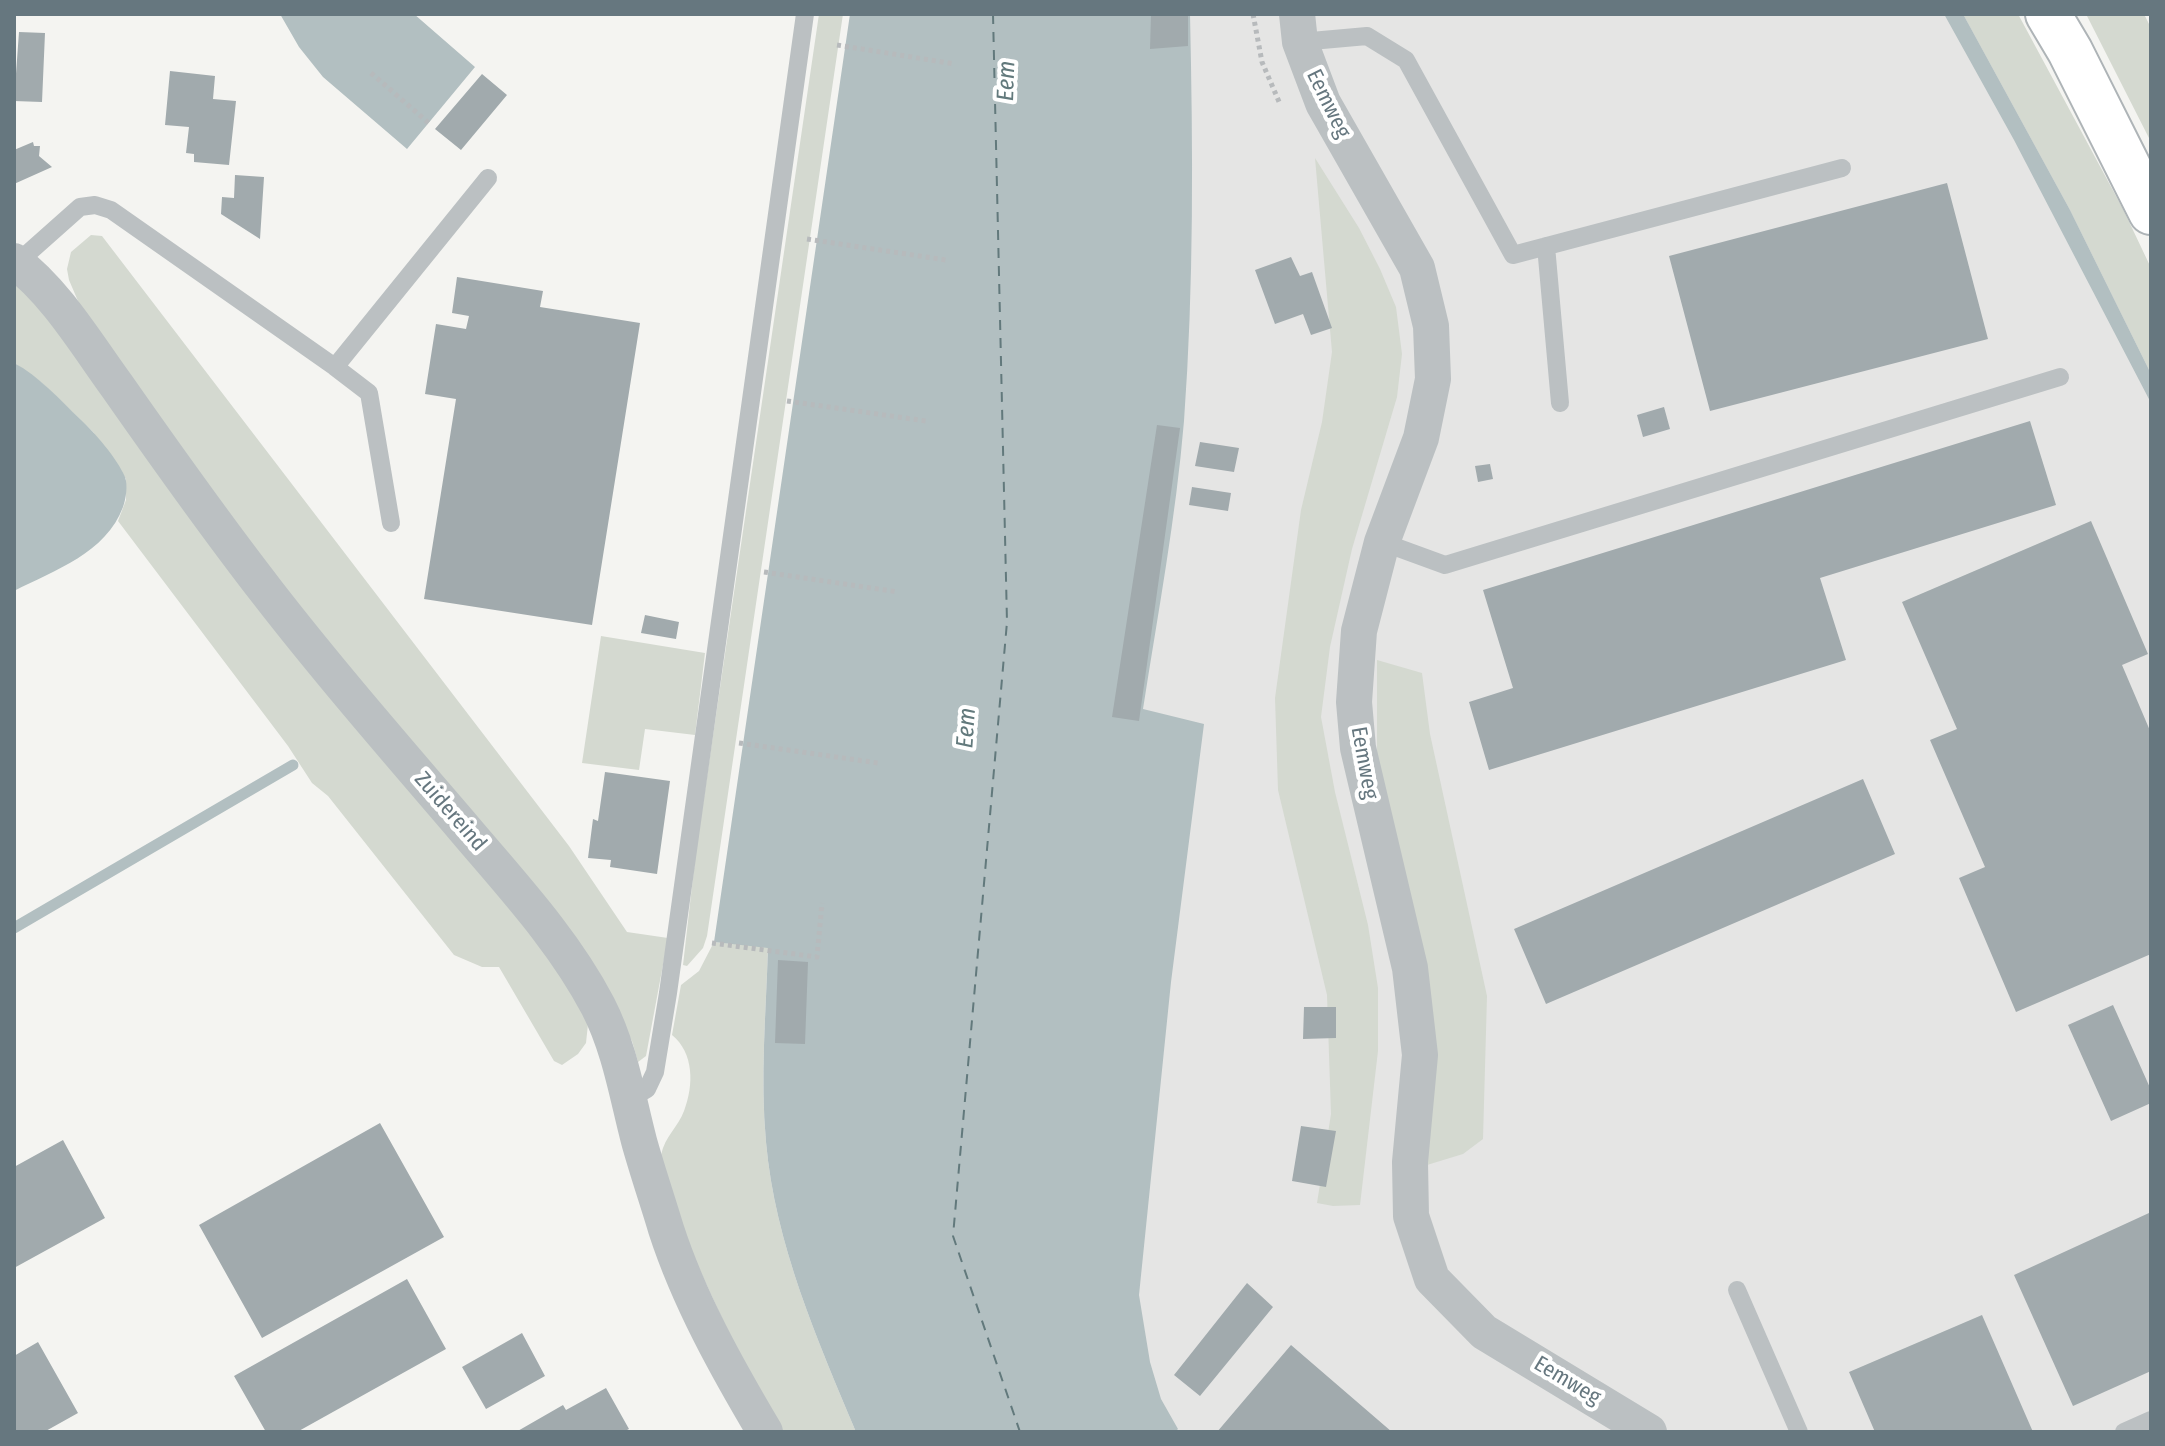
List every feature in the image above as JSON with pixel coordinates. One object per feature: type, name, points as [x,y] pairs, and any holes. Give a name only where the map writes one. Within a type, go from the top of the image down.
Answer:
[{"type":"main road","points":[[2048,14],[2070,51],[2151,212]]},
{"type":"street","name":"Eemweg","points":[[1298,28],[1323,103],[1417,268],[1431,326],[1433,379],[1421,438],[1382,542],[1359,631],[1354,702],[1358,748],[1410,968],[1420,1055],[1410,1162],[1411,1216],[1432,1279],[1484,1332],[1649,1432]]},
{"type":"street","name":"Zuidereind","points":[[15,262],[69,319],[267,593],[571,959],[599,1008],[623,1067],[639,1141],[687,1283],[710,1334],[765,1432]]},
{"type":"lane","points":[[630,1099],[647,1089],[655,1072],[668,993],[805,14]]},
{"type":"lane","points":[[1298,28],[1367,36],[1406,60],[1513,255],[1842,168]]},
{"type":"lane","points":[[335,367],[488,178]]},
{"type":"lane","points":[[15,262],[80,207],[95,205],[111,210],[369,393],[391,523]]},
{"type":"lane","points":[[1546,246],[1560,403]]},
{"type":"lane","points":[[1382,542],[1445,565],[2060,377]]},
{"type":"lane","points":[[1737,1290],[1799,1432]]},
{"type":"lane","points":[[2124,1432],[2151,1420]]},
{"type":"path","points":[[837,45],[955,64]]},
{"type":"path","points":[[371,73],[431,125]]},
{"type":"path","points":[[807,239],[946,260]]},
{"type":"path","points":[[787,401],[926,421]]},
{"type":"path","points":[[764,572],[898,592]]},
{"type":"path","points":[[739,743],[878,763]]},
{"type":"path","points":[[712,943],[817,957],[822,903]]},
{"type":"shaded area","points":[[819,14],[843,14],[707,936],[703,948],[687,966],[683,965],[696,851]]},
{"type":"shaded area","points":[[1149,14],[1968,14],[2151,342],[2151,1432],[1064,1432]]},
{"type":"shaded area","points":[[1963,14],[2018,14],[2123,209],[2151,268],[2151,374],[2070,210]]},
{"type":"shaded area","points":[[2086,14],[2144,14],[2151,28],[2151,142]]},
{"type":"shaded area","points":[[1315,158],[1359,228],[1380,269],[1396,307],[1402,354],[1397,397],[1352,549],[1330,647],[1321,717],[1335,792],[1368,925],[1378,988],[1378,1051],[1360,1205],[1333,1206],[1317,1203],[1331,1114],[1327,995],[1278,790],[1275,698],[1301,510],[1322,422],[1332,352]]},
{"type":"shaded area","points":[[91,235],[102,236],[569,846],[627,932],[668,938],[646,1056],[638,1062],[632,1041],[606,994],[279,589],[90,329],[67,269],[71,252]]},
{"type":"shaded area","points":[[14,281],[23,287],[556,959],[588,1024],[586,1043],[578,1054],[562,1065],[554,1061],[499,967],[482,967],[454,955],[328,796],[312,783],[288,746],[118,521],[126,500],[126,479],[93,432],[42,383],[14,363]]},
{"type":"shaded area","points":[[601,636],[705,653],[695,735],[645,729],[639,770],[582,763]]},
{"type":"shaded area","points":[[1377,660],[1422,673],[1430,734],[1487,996],[1483,1139],[1463,1154],[1427,1165],[1377,769]]},
{"type":"shaded area","points":[[714,942],[768,947],[764,1094],[771,1180],[778,1217],[800,1290],[856,1432],[780,1432],[753,1386],[682,1231],[661,1155],[665,1142],[684,1111],[689,1091],[688,1060],[672,1035],[681,985],[699,971]]},
{"type":"water","points":[[280,14],[414,14],[475,67],[407,149],[323,77],[299,47]]},
{"type":"water","name":"Eem","points":[[850,14],[1190,14],[1192,217],[1184,421],[1143,709],[1204,724],[1171,982],[1139,1295],[1150,1362],[1161,1399],[1178,1429],[1175,1432],[856,1432],[800,1290],[778,1217],[771,1180],[764,1094],[768,948],[714,942]]},
{"type":"water","points":[[1944,14],[1963,14],[2070,210],[2151,374],[2151,403],[2014,140]]},
{"type":"water","points":[[14,363],[49,389],[99,438],[125,477],[126,488],[124,504],[105,537],[78,558],[14,591]]},
{"type":"building","points":[[1151,14],[1188,14],[1188,46],[1150,49]]},
{"type":"building","points":[[19,32],[45,33],[42,102],[14,101]]},
{"type":"building","points":[[170,71],[215,76],[213,99],[236,101],[229,165],[194,162],[194,154],[186,153],[189,127],[165,125]]},
{"type":"building","points":[[482,74],[507,95],[461,150],[435,129]]},
{"type":"building","points":[[33,142],[34,146],[40,146],[39,156],[52,167],[14,184],[14,150]]},
{"type":"building","points":[[235,175],[264,177],[260,239],[221,214],[222,197],[234,198]]},
{"type":"building","points":[[1947,183],[1988,339],[1710,411],[1669,256]]},
{"type":"building","points":[[1291,257],[1300,276],[1312,272],[1332,328],[1311,335],[1303,314],[1275,324],[1255,270]]},
{"type":"building","points":[[457,277],[543,291],[540,307],[640,323],[592,625],[424,599],[456,399],[425,394],[436,324],[466,329],[469,316],[452,313]]},
{"type":"building","points":[[1664,407],[1670,429],[1643,437],[1637,415]]},
{"type":"building","points":[[2030,421],[2056,505],[1820,578],[1846,660],[1489,770],[1469,702],[1513,688],[1483,590]]},
{"type":"building","points":[[1157,425],[1180,428],[1139,721],[1112,717]]},
{"type":"building","points":[[1200,442],[1239,448],[1234,472],[1195,466]]},
{"type":"building","points":[[1490,464],[1493,479],[1478,482],[1475,466]]},
{"type":"building","points":[[1192,487],[1231,493],[1228,511],[1189,505]]},
{"type":"building","points":[[2091,521],[2148,654],[2122,665],[2151,733],[2151,954],[2016,1012],[1959,878],[1985,867],[1930,740],[1957,729],[1902,602]]},
{"type":"building","points":[[645,615],[679,622],[676,639],[641,633]]},
{"type":"building","points":[[605,772],[670,781],[657,874],[610,867],[611,860],[588,858],[593,819],[598,821]]},
{"type":"building","points":[[1863,779],[1895,854],[1546,1004],[1514,929]]},
{"type":"building","points":[[778,960],[808,962],[805,1044],[775,1043]]},
{"type":"building","points":[[2113,1005],[2151,1090],[2151,1103],[2111,1121],[2068,1025]]},
{"type":"building","points":[[1304,1007],[1336,1007],[1336,1038],[1303,1039]]},
{"type":"building","points":[[380,1123],[444,1237],[262,1338],[199,1225]]},
{"type":"building","points":[[1301,1126],[1336,1131],[1326,1187],[1292,1181]]},
{"type":"building","points":[[63,1140],[105,1218],[14,1268],[14,1167]]},
{"type":"building","points":[[2149,1213],[2151,1371],[2073,1406],[2014,1275]]},
{"type":"building","points":[[407,1279],[446,1349],[297,1432],[266,1432],[234,1376]]},
{"type":"building","points":[[1247,1283],[1273,1307],[1200,1396],[1174,1375]]},
{"type":"building","points":[[1982,1315],[2033,1432],[1875,1432],[1849,1372]]},
{"type":"building","points":[[522,1333],[545,1376],[486,1409],[462,1367]]},
{"type":"building","points":[[38,1342],[78,1413],[44,1432],[14,1432],[14,1356]]},
{"type":"building","points":[[1291,1345],[1392,1432],[1217,1432]]},
{"type":"building","points":[[606,1388],[629,1429],[623,1432],[516,1432],[563,1405],[566,1410]]},
{"type":"waterway","points":[[14,928],[293,765]]},
{"type":"ferry route","points":[[993,14],[1007,622],[953,1236],[1020,1432]]}]
